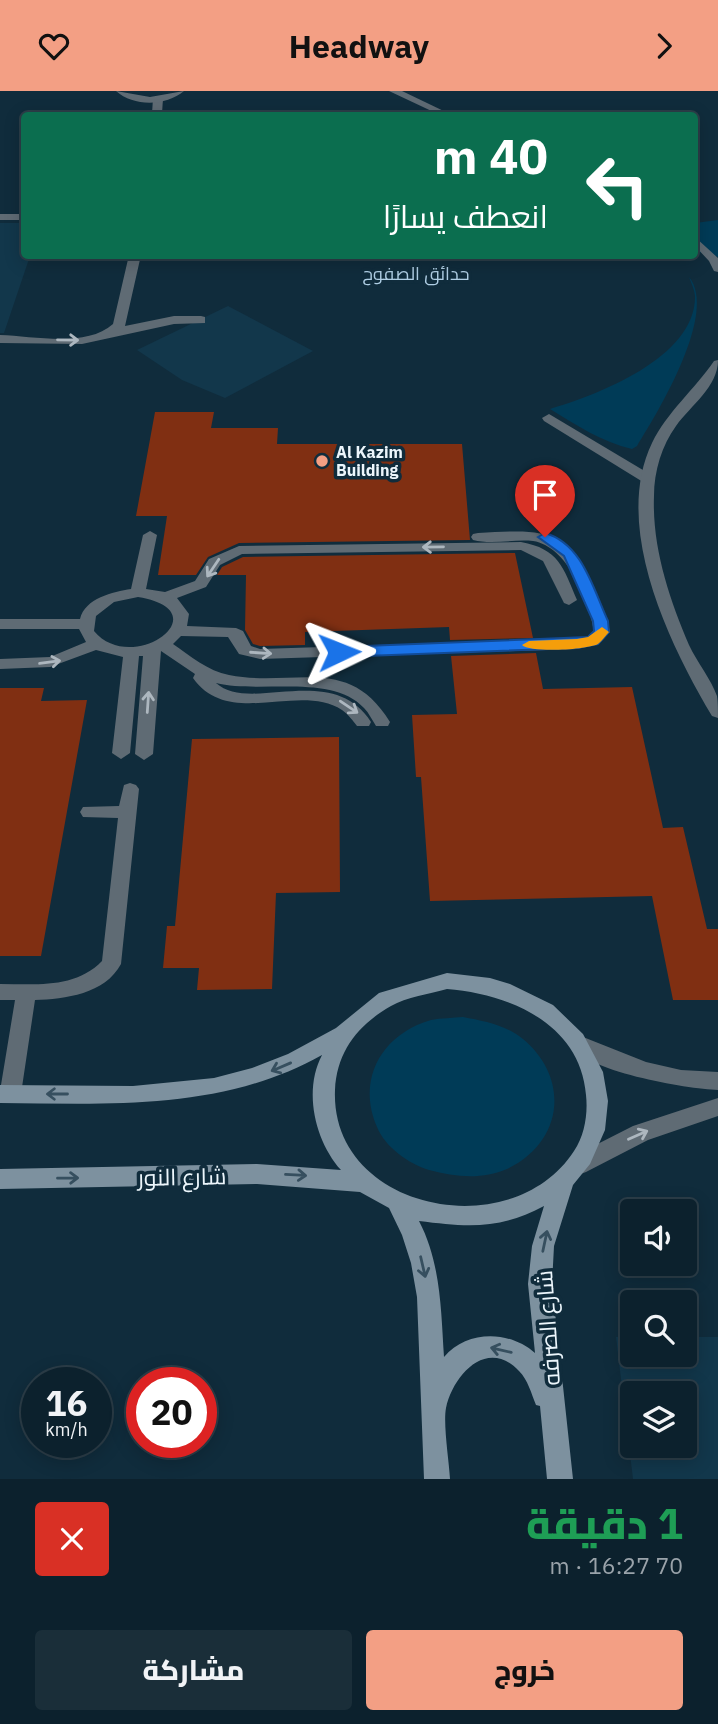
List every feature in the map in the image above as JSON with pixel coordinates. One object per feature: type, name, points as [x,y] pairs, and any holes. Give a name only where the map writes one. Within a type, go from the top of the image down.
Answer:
[{"type":"street","points":[[121,91],[132,98],[158,99],[179,91]]},
{"type":"street","points":[[394,91],[440,112]]},
{"type":"street","points":[[157,112],[158,99]]},
{"type":"street","points":[[0,217],[21,217]]},
{"type":"street","points":[[698,243],[714,260],[718,269]]},
{"type":"street","points":[[115,331],[119,325],[134,259]]},
{"type":"street","points":[[0,339],[85,340],[107,336],[115,331],[174,320],[201,320]]},
{"type":"street","points":[[718,364],[668,426],[656,448],[648,479],[647,518],[652,556],[682,648],[718,712]]},
{"type":"street","points":[[549,418],[648,479]]},
{"type":"street","points":[[179,631],[230,632],[237,635],[246,650],[260,655],[577,644],[593,641],[602,632],[600,621],[570,554],[560,545],[545,537],[527,534],[478,537]]},
{"type":"street","points":[[138,592],[150,535]]},
{"type":"street","points":[[166,597],[182,612],[183,621],[179,631],[158,647],[131,653],[105,649],[90,638],[85,624],[97,605],[109,598],[138,592],[166,597],[201,584],[215,562],[239,550],[535,548],[546,553],[569,600]]},
{"type":"street","points":[[0,624],[85,624]]},
{"type":"street","points":[[0,664],[49,664],[69,658],[96,644]]},
{"type":"street","points":[[158,647],[212,677],[251,684],[328,682],[363,697],[375,708],[382,722]]},
{"type":"street","points":[[144,754],[158,647]]},
{"type":"street","points":[[121,753],[131,653]]},
{"type":"street","points":[[196,669],[204,683],[222,693],[244,698],[322,697],[342,701],[356,710],[363,722]]},
{"type":"street","points":[[0,992],[69,989],[88,985],[102,976],[111,964],[130,789]]},
{"type":"street","points":[[89,812],[128,813]]},
{"type":"street","points":[[718,1081],[664,1077],[634,1069],[578,1043],[544,1009],[521,996],[498,987],[447,981],[421,984],[375,1003],[356,1016],[341,1034],[322,1075],[321,1098],[324,1120],[333,1142],[345,1163],[364,1182],[398,1204],[427,1213],[457,1217],[488,1216],[516,1209],[542,1197],[571,1173],[641,1133],[718,1107]]},
{"type":"street","points":[[26,991],[5,1094],[168,1095],[205,1090],[278,1069],[341,1034]]},
{"type":"street","name":"شارع الصرفه","points":[[560,1479],[540,1284],[543,1246],[571,1173],[596,1125],[598,1103],[595,1082],[578,1043]]},
{"type":"street","name":"شارع النور","points":[[0,1179],[257,1174],[364,1182]]},
{"type":"street","points":[[398,1204],[413,1232],[429,1297],[437,1479]]},
{"type":"street","points":[[434,1412],[444,1377],[459,1358],[479,1347],[504,1348],[526,1360],[540,1381],[554,1419]]},
{"type":"shaded area","points":[[718,220],[718,257],[698,252],[698,223]]},
{"type":"shaded area","points":[[0,223],[21,223],[21,259],[29,259],[4,333],[0,333]]},
{"type":"shaded area","points":[[689,277],[696,293],[696,313],[691,336],[671,385],[637,446],[632,449],[610,442],[550,409],[617,383],[662,356],[679,338],[691,319],[695,297]]},
{"type":"shaded area","points":[[228,306],[313,351],[225,398],[182,380],[137,350]]},
{"type":"shaded area","points":[[463,1017],[502,1027],[523,1039],[538,1055],[554,1090],[550,1126],[540,1143],[526,1157],[507,1169],[488,1175],[449,1174],[414,1164],[398,1154],[386,1141],[377,1127],[371,1109],[372,1076],[387,1047],[399,1036],[431,1020]]},
{"type":"shaded area","points":[[616,1337],[620,1337],[620,1367],[697,1367],[697,1337],[718,1337],[718,1479],[633,1479],[630,1458],[697,1458],[697,1381],[621,1381]]},
{"type":"building","name":"Al Kazim Building","points":[[155,412],[214,412],[211,428],[278,428],[277,444],[462,444],[470,540],[239,543],[208,557],[196,575],[158,575],[167,516],[136,516]]},
{"type":"building","points":[[515,553],[533,638],[450,640],[449,627],[305,632],[305,645],[260,646],[253,644],[245,630],[246,575],[217,575],[222,567],[243,557]]},
{"type":"building","points":[[536,653],[543,689],[632,687],[663,828],[683,827],[707,929],[718,929],[718,1000],[673,1000],[652,896],[430,901],[421,777],[416,777],[412,715],[457,714],[451,656]]},
{"type":"building","points":[[0,688],[44,688],[41,701],[87,700],[41,956],[0,956]]},
{"type":"building","points":[[339,737],[340,892],[276,893],[272,989],[197,990],[199,968],[163,968],[167,926],[175,926],[192,739]]},
{"type":"slow traffic","points":[[529,645],[577,644],[593,641],[602,632]]},
{"type":"place","name":"Al Kazim Building","points":[[322,461]]},
{"type":"district","name":"حدائق الصفوح","points":[[416,273]]},
{"type":"route","points":[[339,652],[577,644],[593,641],[602,632],[600,621],[570,554],[545,537]]}]
